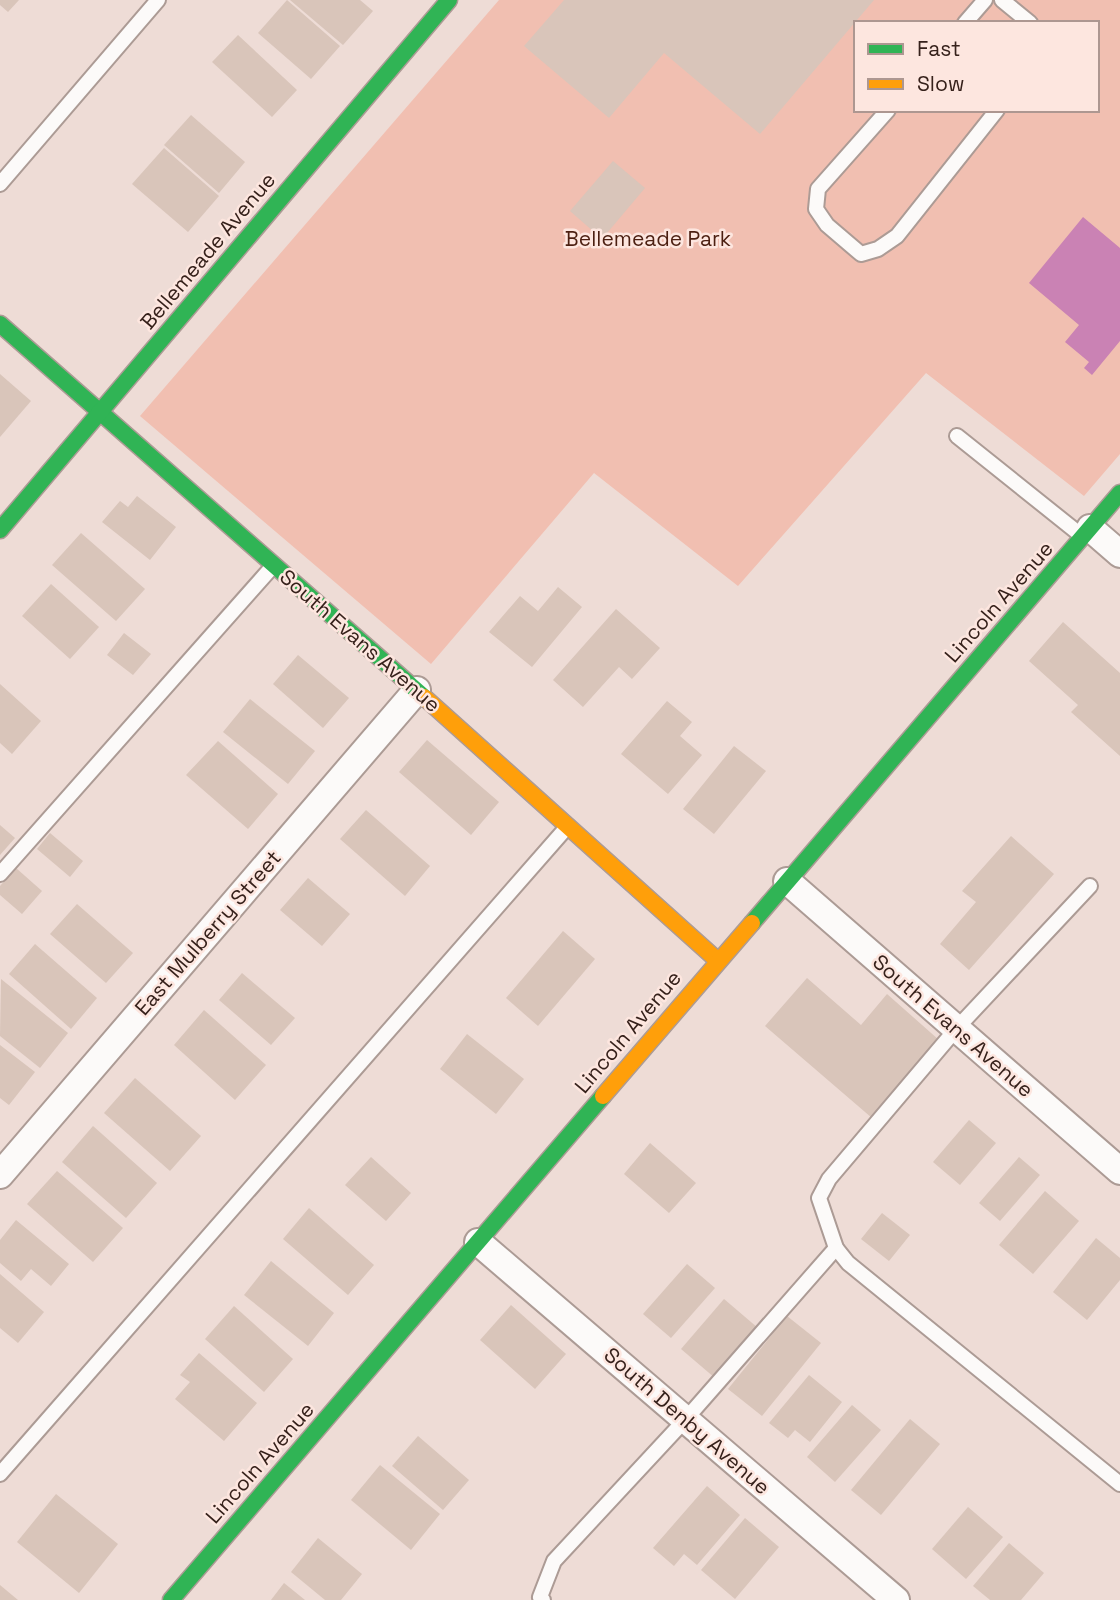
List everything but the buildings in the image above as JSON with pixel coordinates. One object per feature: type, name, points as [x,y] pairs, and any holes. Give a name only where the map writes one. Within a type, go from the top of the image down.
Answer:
[{"type":"street","name":"Bellemeade Avenue","points":[[0,530],[449,0]]},
{"type":"street","name":"South Evans Avenue","points":[[0,324],[417,690],[717,960]]},
{"type":"street","name":"Lincoln Avenue","points":[[171,1600],[1120,493]]},
{"type":"street","points":[[1086,532],[1120,554]]},
{"type":"street","name":"East Mulberry Street","points":[[0,1175],[417,690]]},
{"type":"street","name":"South Evans Avenue","points":[[787,881],[1120,1171]]},
{"type":"street","name":"South Denby Avenue","points":[[478,1242],[897,1600]]},
{"type":"lane","points":[[0,184],[158,0]]},
{"type":"lane","points":[[967,21],[985,0]]},
{"type":"lane","points":[[1002,0],[1028,21]]},
{"type":"lane","points":[[886,112],[818,189],[816,209],[827,225],[861,254],[878,248],[897,236],[995,112]]},
{"type":"lane","points":[[957,436],[1086,532]]},
{"type":"lane","points":[[0,874],[274,565]]},
{"type":"lane","points":[[0,1474],[569,825]]},
{"type":"lane","points":[[1090,886],[957,1028],[829,1179],[819,1198],[836,1248],[848,1263],[1120,1484]]},
{"type":"lane","points":[[543,1600],[540,1597],[554,1562],[685,1420],[836,1248]]},
{"type":"green space","name":"Bellemeade Park","points":[[499,0],[1120,0],[1120,454],[1084,496],[926,373],[738,586],[594,473],[431,664],[140,416]]},
{"type":"shaded area","points":[[1083,217],[1120,248],[1120,341],[1092,375],[1084,368],[1089,362],[1065,342],[1079,325],[1029,283]]},
{"type":"traffic: fast","points":[[0,530],[449,0]]},
{"type":"traffic: fast","points":[[0,324],[424,697]]},
{"type":"traffic: fast","points":[[752,923],[1120,493]]},
{"type":"traffic: fast","points":[[171,1600],[603,1096]]},
{"type":"traffic: slow","points":[[424,697],[717,960]]},
{"type":"traffic: slow","points":[[603,1096],[752,923]]}]
